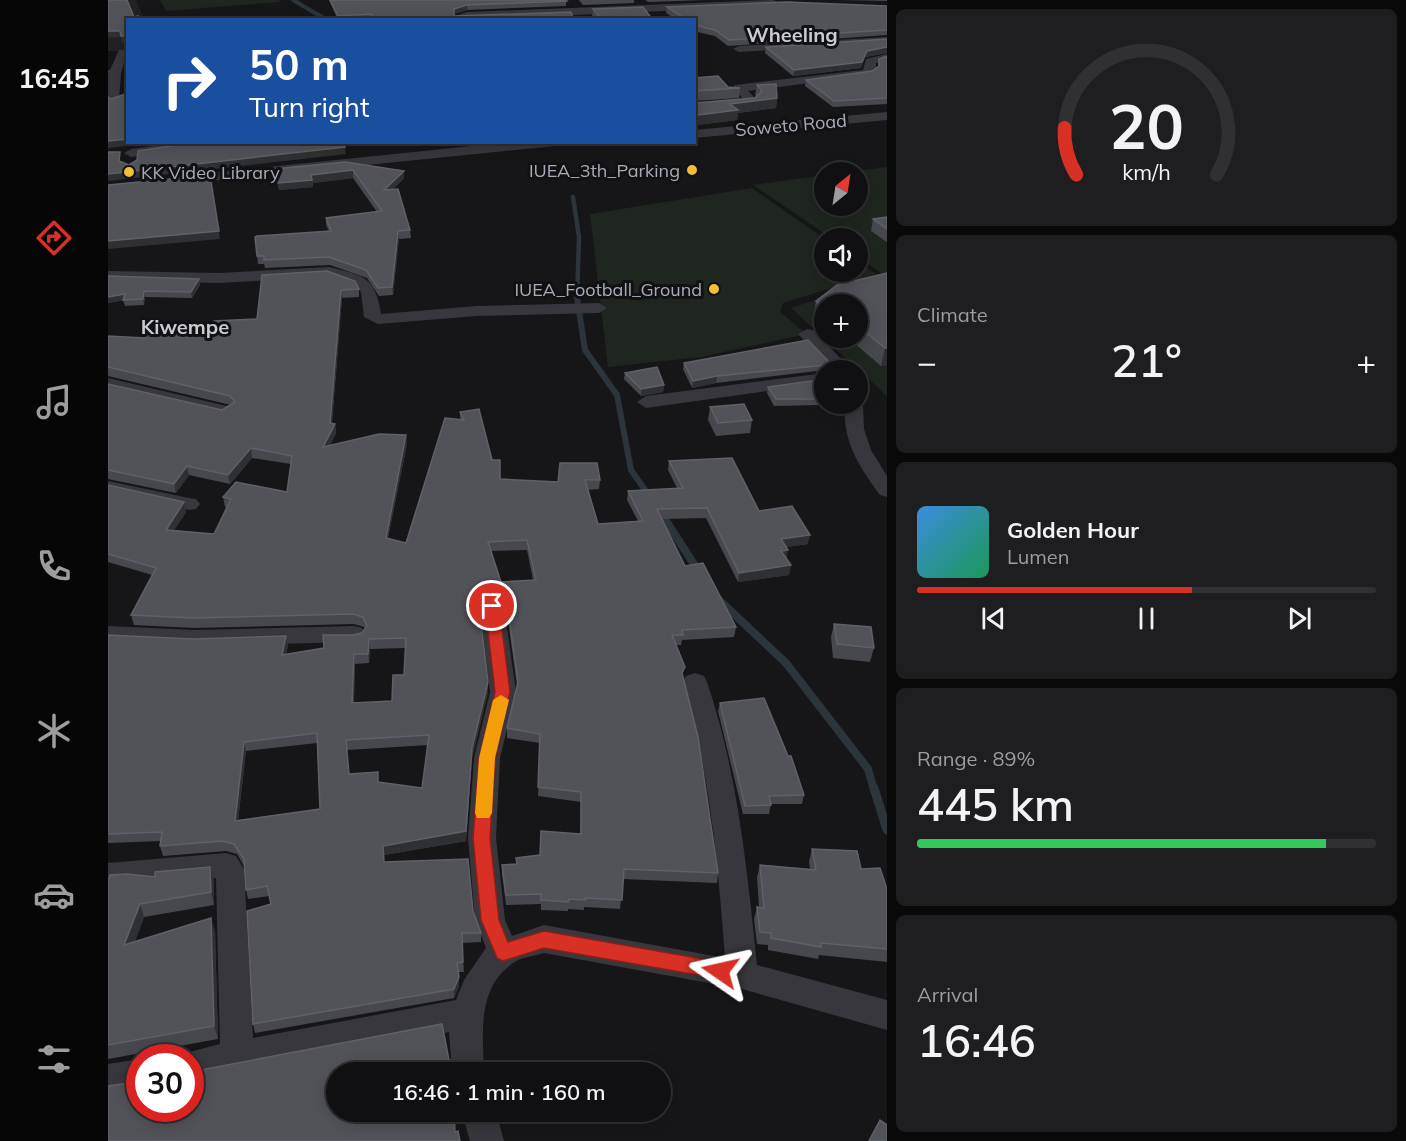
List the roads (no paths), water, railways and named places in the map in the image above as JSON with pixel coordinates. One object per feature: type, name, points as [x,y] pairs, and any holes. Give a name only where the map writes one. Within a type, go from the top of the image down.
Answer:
[{"type":"street","points":[[460,18],[460,16],[467,15],[622,14],[786,2]]},
{"type":"street","points":[[739,49],[887,40]]},
{"type":"street","points":[[112,100],[111,74],[123,52]]},
{"type":"street","points":[[696,107],[749,103],[752,100],[739,88],[866,73],[870,70],[870,61],[887,57]]},
{"type":"street","name":"Soweto Road","points":[[696,134],[887,116]]},
{"type":"street","points":[[169,181],[535,144]]},
{"type":"street","points":[[127,157],[177,147]]},
{"type":"street","points":[[108,276],[219,278],[329,272],[363,284],[369,291],[372,317],[378,320],[477,311],[599,308]]},
{"type":"street","points":[[807,334],[833,360]]},
{"type":"street","points":[[646,402],[814,379]]},
{"type":"street","points":[[108,384],[224,411]]},
{"type":"street","points":[[853,414],[852,426],[859,450],[887,491]]},
{"type":"street","points":[[108,487],[189,504]]},
{"type":"street","points":[[492,606],[503,692],[487,758],[482,838],[490,920],[503,952]]},
{"type":"street","points":[[108,634],[195,638],[354,634]]},
{"type":"street","points":[[695,682],[714,747],[732,862],[742,975]]},
{"type":"street","points":[[108,875],[226,865],[230,869],[237,1057]]},
{"type":"street","points":[[467,1062],[465,1034],[467,1013],[489,967],[503,952],[544,939],[742,975],[887,1015]]},
{"type":"street","points":[[204,1063],[467,1013]]},
{"type":"street","points":[[108,1080],[126,1077]]},
{"type":"street","points":[[482,1122],[487,1141]]},
{"type":"waterway","points":[[293,0],[324,18]]},
{"type":"waterway","points":[[573,197],[579,237],[577,298]]},
{"type":"waterway","points":[[577,298],[585,350],[617,395],[631,470],[650,497]]},
{"type":"waterway","points":[[661,513],[699,572]]},
{"type":"waterway","points":[[719,600],[786,663],[868,769],[874,790]]},
{"type":"waterway","points":[[874,788],[887,830]]},
{"type":"place","name":"IUEA_3th_Parking","points":[[692,170]]},
{"type":"place","name":"KK Video Library","points":[[129,172]]},
{"type":"place","name":"IUEA_Football_Ground","points":[[714,289]]},
{"type":"district","name":"Wheeling","points":[[792,34]]},
{"type":"district","name":"Kiwempe","points":[[185,326]]}]
